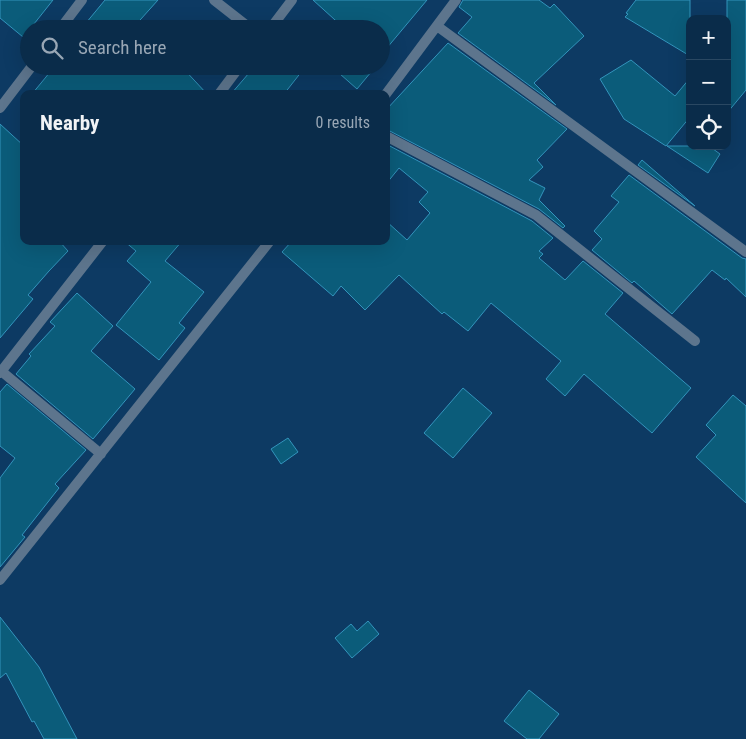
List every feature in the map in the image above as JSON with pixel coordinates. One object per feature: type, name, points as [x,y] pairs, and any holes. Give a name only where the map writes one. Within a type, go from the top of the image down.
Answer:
[{"type":"street","points":[[67,20],[82,0]]},
{"type":"street","points":[[214,0],[240,20]]},
{"type":"street","points":[[277,20],[292,0]]},
{"type":"street","points":[[389,90],[456,0]]},
{"type":"street","points":[[437,26],[746,252]]},
{"type":"street","points":[[0,108],[25,75]]},
{"type":"street","points":[[222,90],[233,75]]},
{"type":"street","points":[[390,138],[536,215],[695,341]]},
{"type":"street","points":[[100,245],[0,372],[101,454]]},
{"type":"street","points":[[0,580],[267,245]]},
{"type":"building","points":[[0,0],[53,0],[37,20],[20,20],[20,35],[0,18]]},
{"type":"building","points":[[105,0],[158,0],[140,20],[88,20]]},
{"type":"building","points":[[313,0],[427,0],[390,44],[390,20],[335,20]]},
{"type":"building","points":[[463,0],[539,0],[550,8],[554,4],[584,36],[534,83],[556,105],[458,33],[472,17],[459,7]]},
{"type":"building","points":[[636,0],[690,0],[690,15],[686,15],[686,54],[625,17],[628,14],[626,13]]},
{"type":"building","points":[[727,0],[746,0],[746,90],[731,108],[731,15],[727,15]]},
{"type":"building","points":[[448,43],[567,129],[537,160],[543,167],[529,180],[545,188],[539,200],[565,226],[563,228],[539,209],[390,131],[390,106]]},
{"type":"building","points":[[631,60],[675,96],[686,83],[686,122],[666,146],[624,119],[600,79]]},
{"type":"building","points":[[48,75],[189,75],[203,90],[35,90]]},
{"type":"building","points":[[247,75],[299,75],[287,90],[234,90]]},
{"type":"building","points":[[341,75],[369,75],[357,89]]},
{"type":"building","points":[[0,124],[20,142],[20,245],[63,245],[68,251],[28,295],[33,299],[0,338]]},
{"type":"building","points":[[390,146],[532,221],[553,238],[539,251],[543,254],[539,258],[565,280],[583,261],[623,293],[605,314],[691,388],[652,433],[584,374],[565,396],[546,379],[561,361],[491,303],[468,331],[444,312],[442,314],[399,275],[365,310],[341,286],[333,296],[282,252],[288,245],[390,245],[390,225],[407,240],[430,213],[419,202],[428,192],[399,168],[390,179]]},
{"type":"building","points":[[667,146],[686,146],[686,150],[714,150],[720,154],[708,173]]},
{"type":"building","points":[[642,160],[695,206],[638,165]]},
{"type":"building","points":[[629,175],[742,258],[746,259],[746,297],[726,278],[725,280],[712,270],[672,314],[634,281],[632,283],[592,250],[602,239],[594,231],[619,202],[611,196]]},
{"type":"building","points":[[129,245],[179,245],[165,261],[204,292],[179,323],[185,328],[159,360],[116,325],[151,282],[127,261],[136,251]]},
{"type":"building","points":[[77,293],[113,326],[91,351],[135,389],[93,439],[16,374],[31,356],[29,354],[55,326],[50,322]]},
{"type":"building","points":[[7,384],[86,450],[55,484],[59,488],[22,535],[25,537],[0,567],[0,478],[15,458],[0,446],[0,392]]},
{"type":"building","points":[[463,388],[492,413],[453,458],[424,433]]},
{"type":"building","points":[[733,395],[746,406],[746,503],[696,457],[716,435],[706,425]]},
{"type":"building","points":[[288,438],[298,452],[281,464],[271,449]]},
{"type":"building","points":[[0,617],[39,667],[77,739],[44,739],[34,721],[32,722],[6,673],[0,678]]},
{"type":"building","points":[[368,621],[379,634],[352,658],[335,638],[351,624],[357,631]]},
{"type":"building","points":[[529,690],[559,714],[539,739],[527,739],[504,721]]}]
